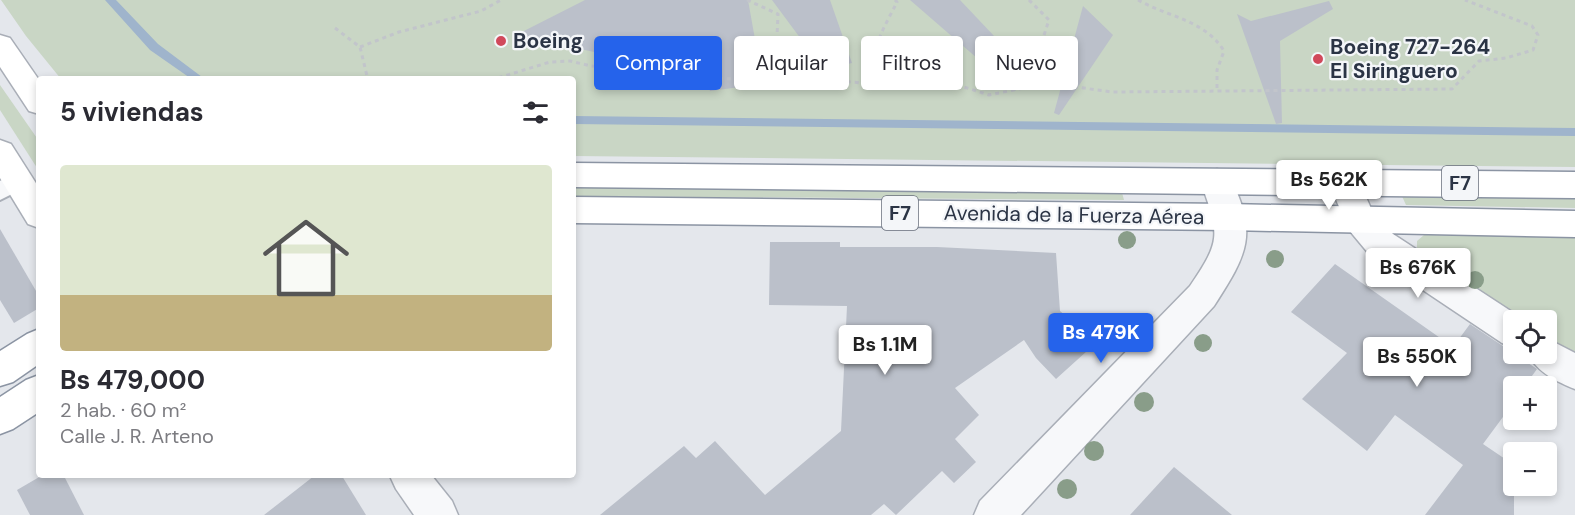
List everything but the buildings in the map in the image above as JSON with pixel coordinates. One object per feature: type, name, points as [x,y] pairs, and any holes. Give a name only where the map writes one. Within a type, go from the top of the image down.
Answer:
[{"type":"main road","points":[[0,45],[36,99]]},
{"type":"main road","points":[[0,152],[9,186],[36,212]]},
{"type":"main road","name":"Avenida de la Fuerza Aérea","points":[[576,175],[1575,185]]},
{"type":"main road","name":"Avenida de la Fuerza Aérea","points":[[576,210],[1228,217],[1360,222],[1575,224]]},
{"type":"main road","points":[[0,370],[36,347]]},
{"type":"main road","points":[[0,417],[36,395]]},
{"type":"street","points":[[1344,181],[1360,222],[1381,244],[1503,325]]},
{"type":"street","points":[[994,515],[1202,296],[1217,273],[1231,242],[1228,217],[1217,182]]},
{"type":"street","points":[[1557,361],[1575,373]]},
{"type":"street","points":[[410,478],[438,515]]},
{"type":"path","points":[[360,47],[399,32],[481,11],[501,0]]},
{"type":"path","points":[[747,0],[778,14],[777,36]]},
{"type":"path","points":[[880,36],[897,2],[895,0]]},
{"type":"path","points":[[1029,0],[1049,20],[1044,34],[1046,36]]},
{"type":"path","points":[[1138,0],[1219,38],[1224,51],[1217,70],[1217,90]]},
{"type":"path","points":[[1078,87],[1112,92],[1452,88],[1479,61],[1506,58],[1533,50],[1538,35],[1532,26],[1465,0]]},
{"type":"path","points":[[335,28],[360,47],[368,76]]},
{"type":"path","points":[[504,76],[550,62],[570,61],[591,66],[653,71],[688,78],[734,80]]},
{"type":"path","points":[[963,87],[990,95],[1012,90]]},
{"type":"green space","points":[[1,0],[1575,0],[1575,167],[576,156],[576,76],[59,76],[26,36]]},
{"type":"green space","points":[[0,85],[36,137],[36,166],[0,110]]},
{"type":"green space","points":[[576,186],[1121,189],[1124,200],[576,196]]},
{"type":"green space","points":[[1401,194],[1575,196],[1575,208],[1406,205]]},
{"type":"green space","points":[[1424,235],[1575,237],[1575,354],[1557,342],[1557,310],[1506,310],[1421,255],[1417,248],[1417,241]]},
{"type":"waterway","points":[[110,0],[154,47],[195,76]]},
{"type":"waterway","points":[[576,120],[1575,132]]},
{"type":"place","name":"Boeing","points":[[501,41]]},
{"type":"place","name":"Boeing 727-264 El Siringuero","points":[[1318,59]]}]
